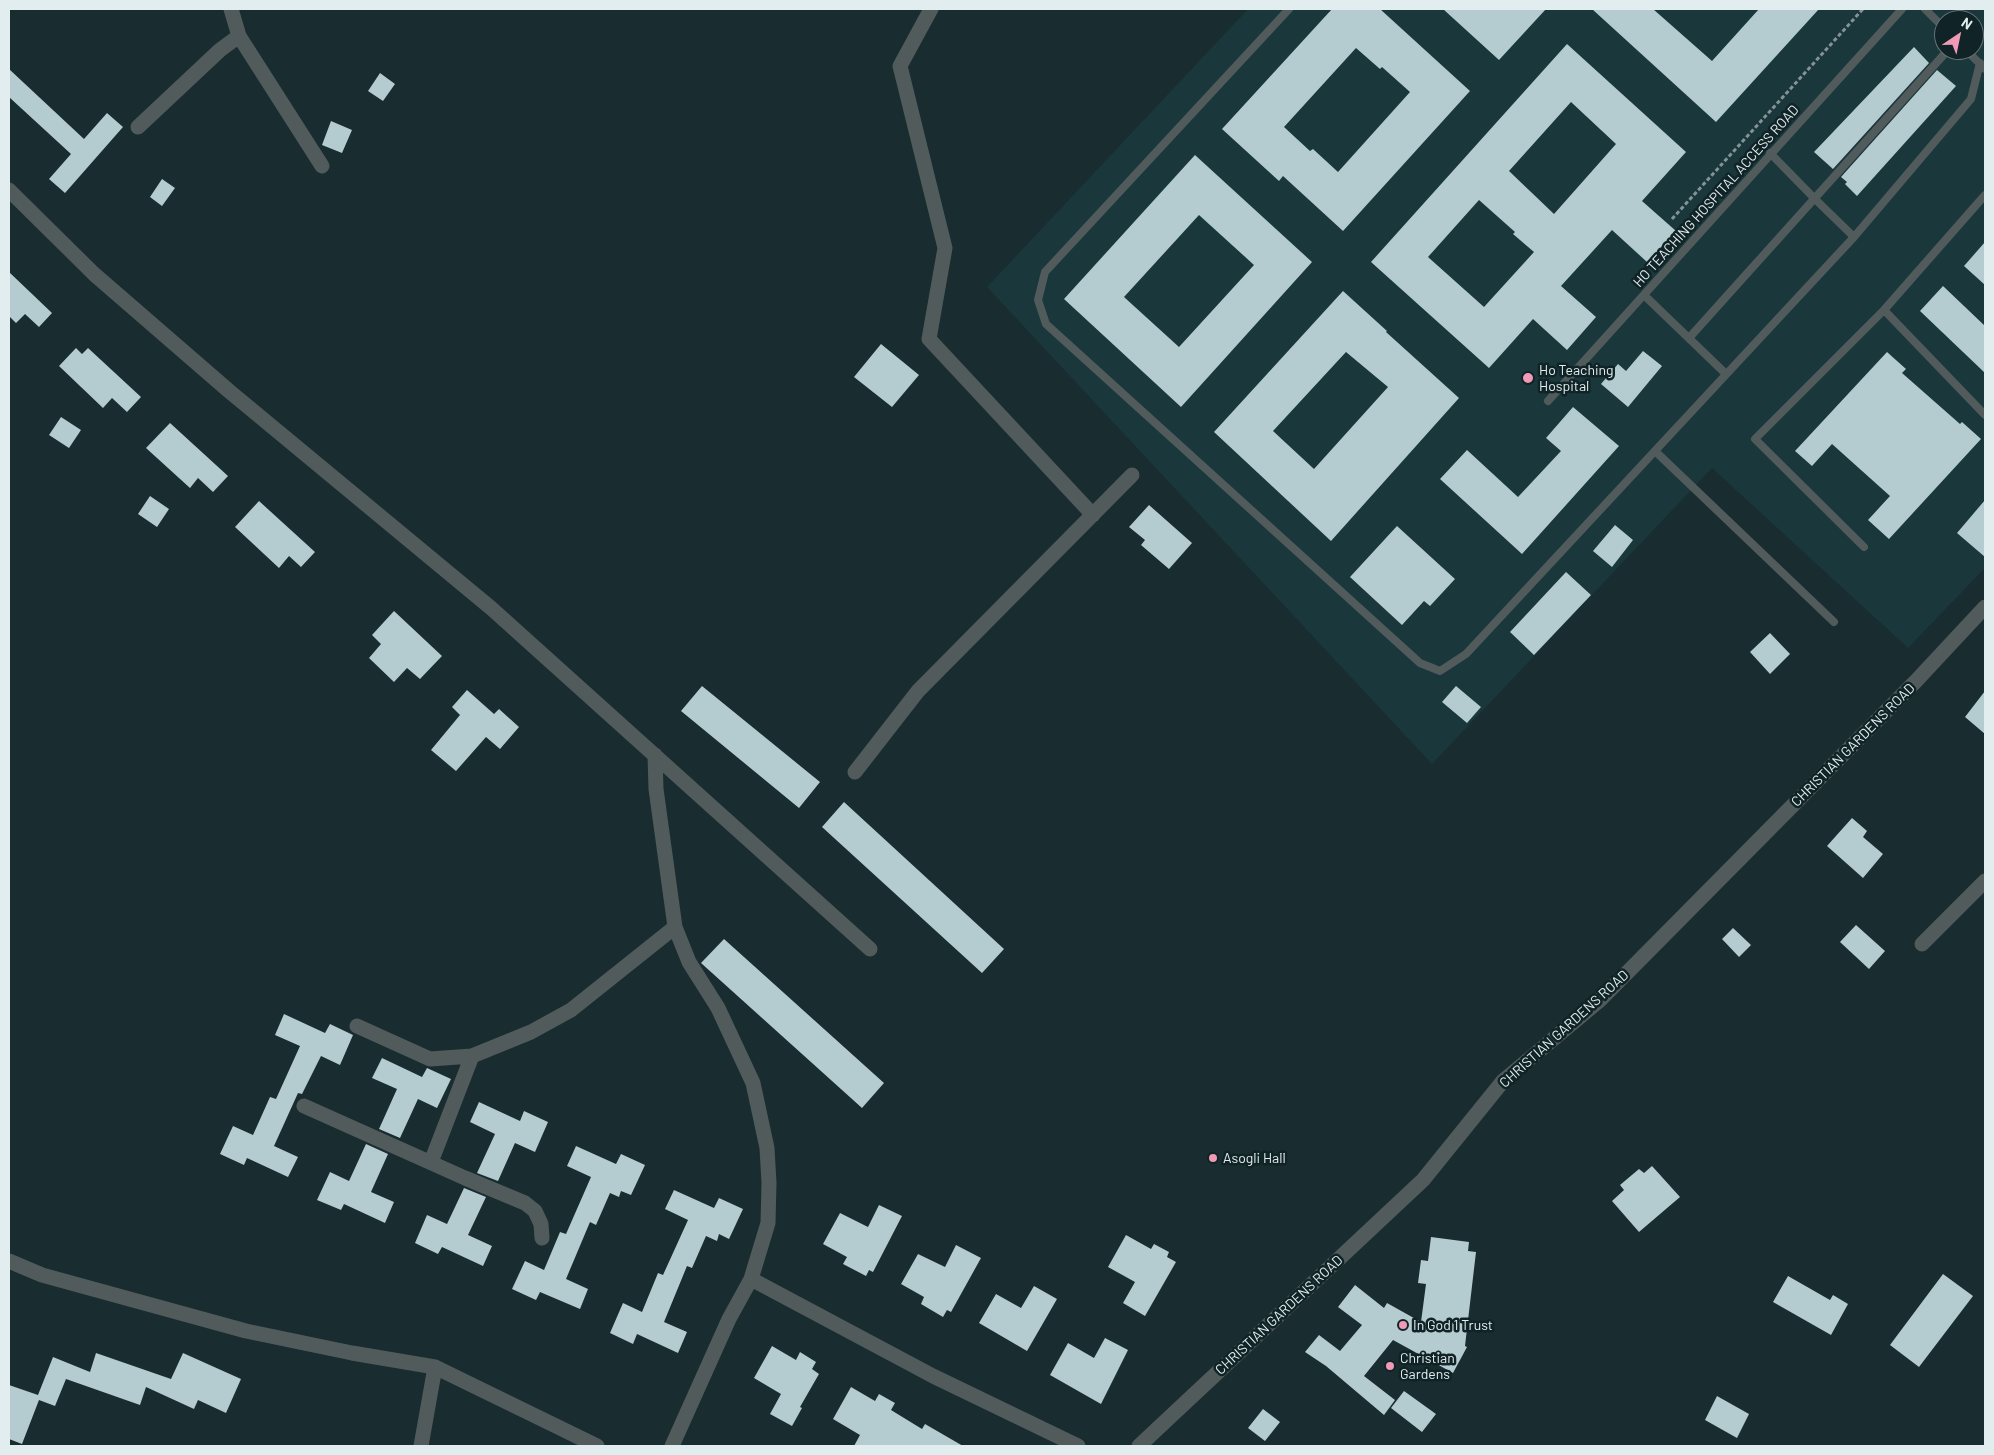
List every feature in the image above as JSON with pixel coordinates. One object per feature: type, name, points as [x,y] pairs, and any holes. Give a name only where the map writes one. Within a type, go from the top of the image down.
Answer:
[{"type":"street","points":[[231,9],[239,36],[322,166]]},
{"type":"street","points":[[931,9],[900,66],[945,248],[929,339],[1093,515]]},
{"type":"street","points":[[138,127],[220,50],[239,36]]},
{"type":"street","points":[[9,190],[94,274],[229,392],[491,608],[870,949]]},
{"type":"street","points":[[855,772],[918,691],[1132,475]]},
{"type":"street","name":"CHRISTIAN GARDENS ROAD","points":[[1139,1446],[1423,1180],[1503,1081],[1600,1000],[1916,681],[1985,607]]},
{"type":"street","points":[[655,755],[656,789],[675,927],[690,962],[727,1025],[752,1083],[767,1148],[769,1183],[768,1223],[751,1279],[729,1319],[672,1446]]},
{"type":"street","points":[[1922,944],[1985,881]]},
{"type":"street","points":[[357,1026],[430,1059],[472,1056],[531,1032],[570,1010],[675,927]]},
{"type":"street","points":[[431,1162],[472,1056]]},
{"type":"street","points":[[304,1106],[531,1206],[541,1224],[542,1238]]},
{"type":"street","points":[[9,1261],[42,1275],[246,1331],[435,1367],[597,1446]]},
{"type":"street","points":[[751,1279],[933,1376],[1078,1446]]},
{"type":"street","points":[[421,1446],[435,1367]]},
{"type":"lane","points":[[1289,9],[1045,272],[1038,300],[1046,324],[1420,663],[1440,671],[1466,654],[1854,237],[1971,99],[1983,66]]},
{"type":"lane","name":"HO TEACHING HOSPITAL ACCESS ROAD","points":[[1548,401],[1902,9]]},
{"type":"lane","points":[[1925,9],[1934,18]]},
{"type":"lane","points":[[1689,338],[1939,60]]},
{"type":"lane","points":[[1770,153],[1854,237]]},
{"type":"lane","points":[[1864,547],[1755,439],[1884,310],[1985,195]]},
{"type":"lane","points":[[1644,295],[1726,374]]},
{"type":"lane","points":[[1884,310],[1985,415]]},
{"type":"lane","points":[[1655,451],[1834,622]]},
{"type":"path","points":[[1672,219],[1863,9]]},
{"type":"shaded area","name":"Ho Teaching Hospital","points":[[1248,9],[1985,9],[1985,568],[1908,648],[1712,468],[1432,764],[987,287]]},
{"type":"building","points":[[1332,9],[1380,9],[1470,91],[1343,231],[1283,176],[1279,181],[1222,129]],"holes":[[[1356,48],[1380,69],[1382,67],[1410,92],[1338,172],[1313,149],[1310,151],[1284,127]]]},
{"type":"building","points":[[1443,9],[1546,9],[1499,60]]},
{"type":"building","points":[[1592,9],[1653,9],[1712,61],[1759,9],[1819,9],[1716,122]]},
{"type":"building","points":[[1567,44],[1686,152],[1642,201],[1676,231],[1647,262],[1612,230],[1561,286],[1596,317],[1567,350],[1533,319],[1489,368],[1371,262]],"holes":[[[1571,102],[1616,144],[1554,214],[1509,171]],[[1479,200],[1534,252],[1484,307],[1428,257]]]},
{"type":"building","points":[[1914,47],[1929,63],[1833,169],[1814,152]]},
{"type":"building","points":[[9,69],[84,139],[107,113],[123,127],[65,193],[49,179],[71,154],[9,97]]},
{"type":"building","points":[[1937,70],[1956,86],[1857,196],[1841,177]]},
{"type":"building","points":[[380,73],[395,84],[383,101],[368,91]]},
{"type":"building","points":[[331,121],[352,130],[342,153],[322,145]]},
{"type":"building","points":[[1195,155],[1312,262],[1181,407],[1064,299]],"holes":[[[1199,215],[1254,265],[1179,347],[1124,297]]]},
{"type":"building","points":[[162,179],[175,188],[162,206],[150,197]]},
{"type":"building","points":[[1985,242],[1985,285],[1964,266]]},
{"type":"building","points":[[9,272],[52,313],[39,327],[25,314],[16,323],[9,316]]},
{"type":"building","points":[[1943,286],[1985,326],[1985,373],[1920,311]]},
{"type":"building","points":[[1343,291],[1459,398],[1331,541],[1214,432]],"holes":[[[1346,352],[1388,387],[1314,469],[1273,431]]]},
{"type":"building","points":[[881,344],[919,375],[892,407],[854,377]]},
{"type":"building","points":[[76,348],[82,354],[88,348],[141,397],[127,412],[112,398],[103,408],[59,366]]},
{"type":"building","points":[[1643,351],[1662,366],[1628,407],[1601,384],[1618,364],[1626,371]]},
{"type":"building","points":[[1887,352],[1906,369],[1902,373],[1960,424],[1962,422],[1981,439],[1889,539],[1868,520],[1890,496],[1832,444],[1812,466],[1795,451]]},
{"type":"building","points":[[1573,407],[1619,446],[1522,554],[1440,479],[1467,450],[1518,497],[1561,451],[1546,438]]},
{"type":"building","points":[[61,417],[81,430],[69,448],[49,435]]},
{"type":"building","points":[[170,423],[228,476],[213,492],[198,478],[190,488],[146,448]]},
{"type":"building","points":[[150,496],[169,509],[157,527],[138,514]]},
{"type":"building","points":[[1985,500],[1985,557],[1957,533]]},
{"type":"building","points":[[259,501],[315,552],[301,567],[289,556],[279,568],[235,527]]},
{"type":"building","points":[[1149,505],[1192,543],[1169,569],[1141,545],[1145,540],[1129,527]]},
{"type":"building","points":[[1615,525],[1633,540],[1612,567],[1593,551]]},
{"type":"building","points":[[1397,526],[1455,579],[1430,606],[1424,601],[1402,625],[1350,577]]},
{"type":"building","points":[[1566,572],[1591,595],[1534,655],[1510,632]]},
{"type":"building","points":[[394,611],[442,656],[420,679],[407,668],[394,682],[369,658],[381,644],[372,635]]},
{"type":"building","points":[[1770,633],[1790,654],[1770,674],[1750,652]]},
{"type":"building","points":[[702,686],[820,782],[799,808],[681,711]]},
{"type":"building","points":[[1456,686],[1481,707],[1467,723],[1442,702]]},
{"type":"building","points":[[467,690],[494,714],[499,709],[519,727],[500,749],[486,737],[456,771],[431,750],[460,715],[452,707]]},
{"type":"building","points":[[1985,691],[1985,734],[1965,717]]},
{"type":"building","points":[[844,802],[1004,949],[982,973],[822,827]]},
{"type":"building","points":[[1852,818],[1867,831],[1863,837],[1883,854],[1863,878],[1827,846]]},
{"type":"building","points":[[1856,925],[1885,951],[1869,969],[1840,942]]},
{"type":"building","points":[[1733,928],[1751,945],[1739,957],[1722,939]]},
{"type":"building","points":[[724,939],[884,1083],[862,1108],[701,963]]},
{"type":"building","points":[[284,1014],[325,1033],[330,1024],[353,1035],[340,1065],[321,1056],[302,1094],[298,1093],[274,1146],[298,1157],[288,1177],[247,1158],[244,1165],[220,1154],[233,1126],[253,1135],[270,1097],[276,1099],[300,1046],[275,1035]]},
{"type":"building","points":[[382,1058],[422,1077],[427,1068],[451,1079],[437,1108],[418,1099],[400,1138],[379,1129],[397,1089],[372,1078]]},
{"type":"building","points":[[479,1102],[520,1121],[524,1111],[548,1122],[535,1152],[515,1143],[498,1181],[477,1173],[495,1134],[470,1122]]},
{"type":"building","points":[[366,1144],[388,1154],[371,1192],[394,1202],[385,1223],[344,1204],[341,1210],[317,1200],[330,1172],[349,1181]]},
{"type":"building","points":[[576,1146],[616,1164],[621,1154],[645,1165],[631,1195],[621,1191],[619,1197],[610,1193],[596,1225],[590,1222],[566,1279],[588,1289],[580,1309],[540,1292],[536,1300],[512,1289],[525,1261],[544,1270],[560,1232],[566,1234],[591,1177],[567,1166]]},
{"type":"building","points":[[1652,1166],[1680,1197],[1639,1232],[1612,1201],[1624,1190],[1620,1185],[1639,1169],[1644,1173]]},
{"type":"building","points":[[464,1188],[486,1197],[468,1235],[492,1246],[483,1266],[442,1247],[438,1254],[415,1243],[427,1215],[447,1224]]},
{"type":"building","points":[[674,1190],[714,1208],[719,1198],[743,1209],[729,1239],[719,1234],[717,1241],[706,1236],[692,1268],[687,1266],[664,1322],[687,1332],[678,1353],[637,1334],[633,1344],[610,1333],[623,1303],[642,1312],[658,1273],[663,1275],[688,1220],[665,1209]]},
{"type":"building","points":[[879,1205],[902,1216],[873,1272],[869,1270],[866,1276],[843,1264],[847,1257],[823,1244],[840,1213],[868,1227]]},
{"type":"building","points":[[1126,1235],[1151,1249],[1154,1244],[1169,1252],[1167,1257],[1176,1262],[1145,1316],[1123,1303],[1135,1282],[1108,1267]]},
{"type":"building","points":[[1431,1237],[1469,1242],[1468,1251],[1476,1252],[1465,1346],[1467,1347],[1453,1373],[1393,1340],[1364,1376],[1395,1400],[1384,1415],[1326,1366],[1305,1352],[1319,1335],[1340,1351],[1362,1325],[1338,1307],[1355,1285],[1384,1308],[1387,1303],[1421,1322],[1426,1284],[1418,1283],[1421,1260],[1428,1261]]},
{"type":"building","points":[[956,1245],[981,1258],[951,1312],[947,1310],[943,1317],[921,1304],[924,1297],[901,1284],[918,1254],[945,1267]]},
{"type":"building","points":[[1943,1274],[1973,1296],[1919,1367],[1890,1345]]},
{"type":"building","points":[[1788,1276],[1830,1300],[1833,1295],[1848,1304],[1831,1335],[1773,1302]]},
{"type":"building","points":[[1034,1286],[1057,1299],[1027,1351],[979,1323],[996,1294],[1021,1308]]},
{"type":"building","points":[[1105,1338],[1128,1350],[1101,1404],[1050,1375],[1068,1343],[1094,1358]]},
{"type":"building","points":[[772,1346],[796,1360],[800,1352],[816,1362],[812,1369],[819,1374],[800,1407],[802,1408],[792,1426],[770,1414],[781,1394],[754,1378]]},
{"type":"building","points":[[96,1353],[171,1379],[183,1353],[241,1379],[226,1413],[198,1400],[194,1409],[146,1387],[140,1405],[66,1379],[55,1406],[39,1400],[22,1444],[9,1439],[9,1385],[38,1395],[53,1357],[90,1372]]},
{"type":"building","points":[[851,1387],[875,1401],[879,1394],[895,1403],[891,1410],[922,1429],[925,1424],[963,1446],[854,1446],[860,1435],[833,1419]]},
{"type":"building","points":[[1404,1391],[1436,1414],[1422,1432],[1391,1408]]},
{"type":"building","points":[[1717,1396],[1749,1414],[1737,1438],[1705,1420]]},
{"type":"building","points":[[1263,1409],[1280,1422],[1265,1441],[1248,1428]]},
{"type":"place","name":"Ho Teaching Hospital","points":[[1528,378]]},
{"type":"place","name":"Asogli Hall","points":[[1213,1158]]},
{"type":"place","name":"In God 1 Trust","points":[[1403,1325]]},
{"type":"place","name":"Christian Gardens","points":[[1390,1366]]}]
